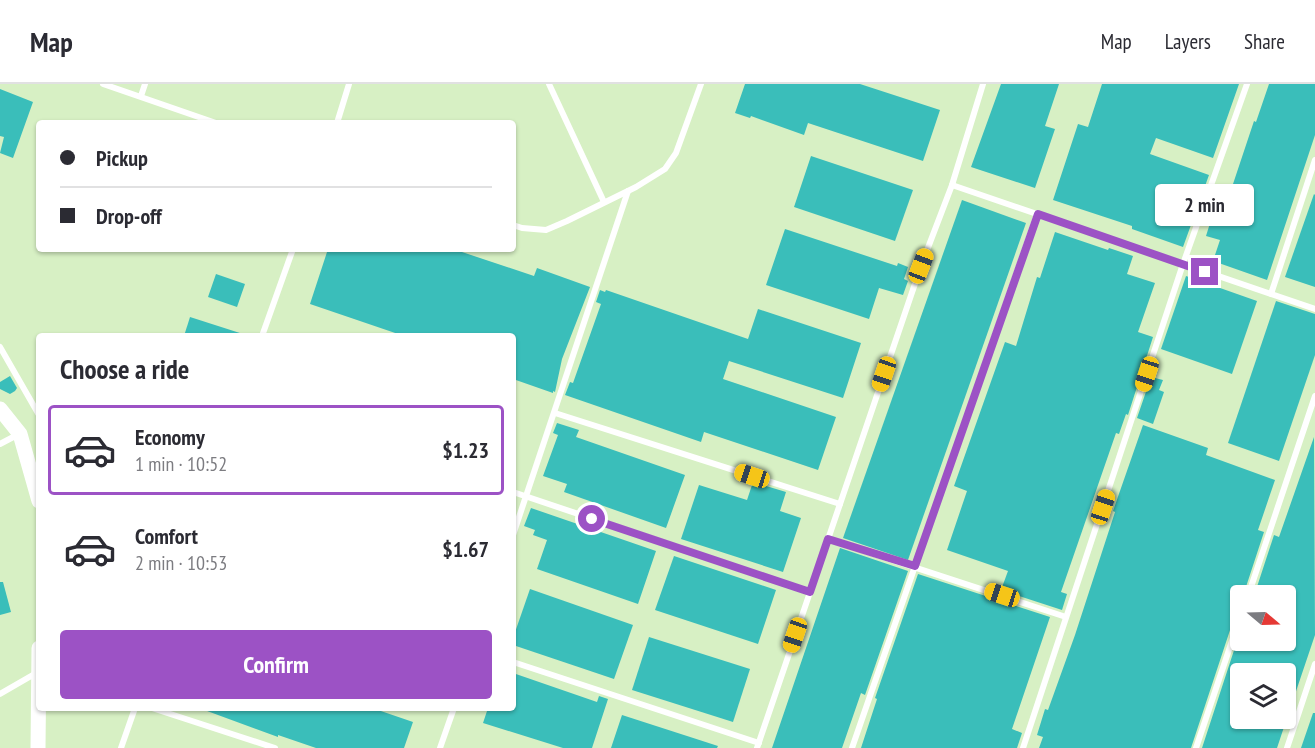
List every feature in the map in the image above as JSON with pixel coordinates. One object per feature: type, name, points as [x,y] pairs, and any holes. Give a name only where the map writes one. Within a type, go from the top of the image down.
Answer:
[{"type":"street","points":[[0,409],[20,434],[36,490]]},
{"type":"street","points":[[38,711],[38,748]]},
{"type":"lane","points":[[103,84],[208,120]]},
{"type":"lane","points":[[141,96],[146,84]]},
{"type":"lane","points":[[338,120],[350,84]]},
{"type":"lane","points":[[549,84],[604,202]]},
{"type":"lane","points":[[516,226],[546,230],[627,191],[665,169],[676,153],[700,84]]},
{"type":"lane","points":[[516,663],[758,746],[921,266],[952,185],[983,84]]},
{"type":"lane","points":[[1023,748],[1183,264],[1247,84]]},
{"type":"lane","points":[[1271,294],[1315,160]]},
{"type":"lane","points":[[952,185],[1315,309]]},
{"type":"lane","points":[[516,526],[627,191]]},
{"type":"lane","points":[[852,748],[1038,214]]},
{"type":"lane","points":[[263,333],[292,252]]},
{"type":"lane","points":[[0,347],[36,410]]},
{"type":"lane","points":[[1252,585],[1315,396]]},
{"type":"lane","points":[[555,413],[840,504]]},
{"type":"lane","points":[[0,444],[20,434]]},
{"type":"lane","points":[[516,493],[810,592]]},
{"type":"lane","points":[[828,539],[1066,617]]},
{"type":"lane","points":[[1196,748],[1230,647]]},
{"type":"lane","points":[[1287,748],[1315,664]]},
{"type":"lane","points":[[0,694],[36,674]]},
{"type":"lane","points":[[121,748],[134,711]]},
{"type":"lane","points":[[161,711],[275,748]]},
{"type":"lane","points":[[440,748],[453,711]]},
{"type":"building","points":[[745,84],[860,84],[940,110],[923,161],[808,123],[804,135],[751,116],[750,118],[735,113]]},
{"type":"building","points":[[1001,84],[1059,84],[1045,126],[1055,129],[1035,188],[971,167]]},
{"type":"building","points":[[1102,84],[1239,84],[1213,158],[1156,138],[1150,154],[1209,175],[1183,247],[1132,229],[1132,226],[1053,200],[1078,124],[1088,127]]},
{"type":"building","points":[[1269,84],[1315,84],[1315,135],[1267,280],[1213,261],[1220,240],[1206,236],[1211,220],[1220,223],[1254,121],[1256,122]]},
{"type":"building","points":[[0,89],[33,102],[13,158],[0,153],[4,137],[0,136]]},
{"type":"building","points":[[811,156],[913,190],[895,241],[794,207]]},
{"type":"building","points":[[1315,195],[1315,287],[1285,277]]},
{"type":"building","points":[[962,200],[1026,223],[908,560],[843,538]]},
{"type":"building","points":[[785,229],[897,266],[898,263],[908,267],[904,279],[908,281],[903,295],[879,288],[869,319],[766,285]]},
{"type":"building","points":[[1055,232],[1133,256],[1127,274],[1155,283],[1138,332],[1153,337],[1128,415],[1126,414],[1119,434],[1116,433],[1061,592],[1067,594],[1062,610],[1001,590],[1008,571],[947,550],[967,491],[954,486],[1005,342],[1016,346],[1037,277],[1040,278]]},
{"type":"building","points":[[327,252],[462,252],[534,276],[537,268],[590,287],[562,359],[553,393],[516,380],[516,333],[395,333],[310,304]]},
{"type":"building","points":[[216,274],[245,284],[237,307],[208,297]]},
{"type":"building","points":[[1186,276],[1257,301],[1232,374],[1161,349]]},
{"type":"building","points":[[600,290],[605,292],[606,290],[748,339],[758,309],[861,343],[843,398],[729,361],[723,379],[836,417],[818,470],[704,432],[701,442],[565,395],[570,382],[573,383],[601,304],[596,302]]},
{"type":"building","points":[[1276,301],[1315,314],[1315,355],[1279,461],[1228,443]]},
{"type":"building","points":[[190,317],[240,333],[185,333]]},
{"type":"building","points":[[10,376],[17,388],[10,394],[0,389],[0,382]]},
{"type":"building","points":[[1151,377],[1163,380],[1159,390],[1164,392],[1153,424],[1137,418]]},
{"type":"building","points":[[557,423],[579,430],[576,437],[685,475],[666,528],[564,492],[567,484],[543,476],[558,435],[553,433]]},
{"type":"building","points":[[1143,425],[1208,448],[1206,455],[1275,480],[1258,530],[1264,532],[1247,585],[1230,585],[1230,630],[1191,748],[1039,748],[1043,737],[1037,735],[1045,709],[1048,710],[1075,635],[1115,512],[1113,511]]},
{"type":"building","points":[[1314,437],[1315,635],[1296,692],[1296,663],[1230,663],[1230,729],[1283,729],[1277,748],[1202,748],[1234,651],[1296,651],[1296,585],[1258,585],[1274,535],[1279,537]]},
{"type":"building","points":[[753,482],[786,492],[780,511],[801,518],[783,572],[681,539],[699,485],[747,500]]},
{"type":"building","points":[[531,508],[656,551],[638,604],[537,569],[547,540],[533,535],[535,530],[524,526]]},
{"type":"building","points":[[840,548],[908,571],[865,695],[861,693],[842,748],[772,748]]},
{"type":"building","points":[[674,556],[776,590],[758,644],[655,610]]},
{"type":"building","points":[[918,574],[1050,617],[1012,729],[1022,733],[1017,748],[861,748],[877,699],[875,698]]},
{"type":"building","points":[[0,582],[3,582],[11,612],[0,615]]},
{"type":"building","points":[[530,589],[633,625],[614,679],[516,646],[516,629]]},
{"type":"building","points":[[649,637],[750,669],[733,722],[632,690]]},
{"type":"building","points":[[516,674],[597,702],[599,696],[608,699],[592,748],[563,748],[483,723],[487,711],[516,711]]},
{"type":"building","points":[[207,711],[381,711],[413,722],[404,748],[316,748],[278,735],[278,737]]},
{"type":"building","points":[[1313,713],[1315,713],[1315,748],[1301,748]]},
{"type":"building","points":[[622,715],[718,746],[717,748],[611,748]]},
{"type":"route","points":[[592,519],[810,592],[828,539],[915,566],[1038,214],[1205,272]]}]
